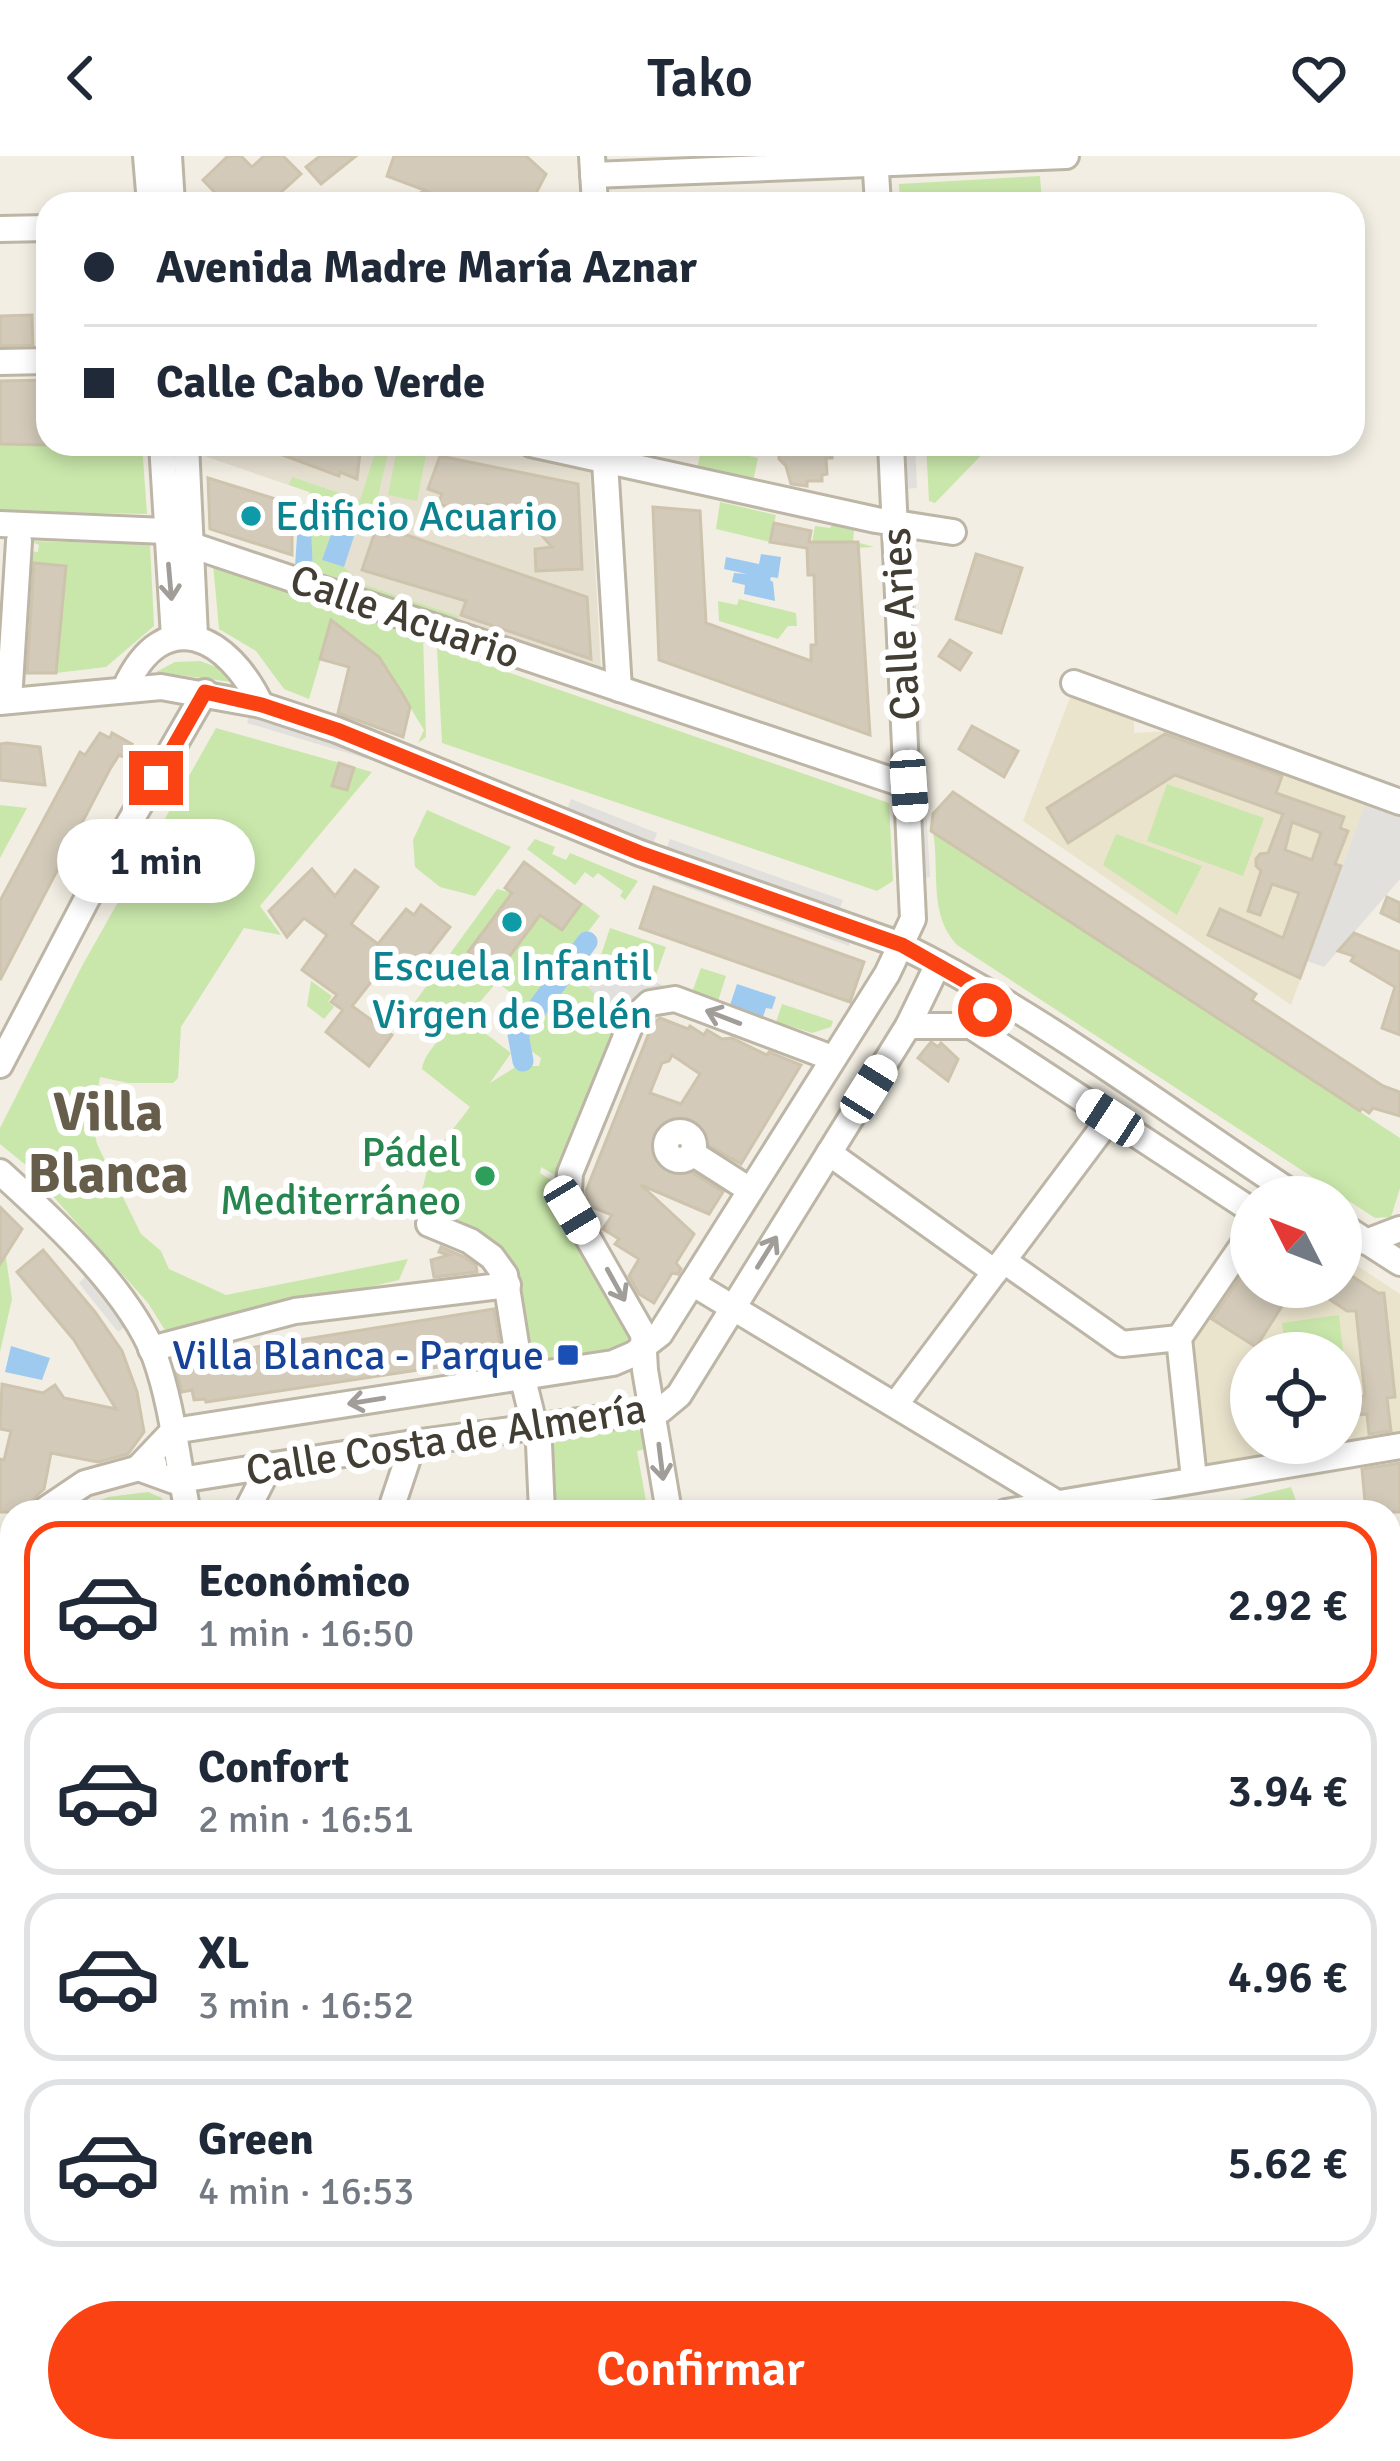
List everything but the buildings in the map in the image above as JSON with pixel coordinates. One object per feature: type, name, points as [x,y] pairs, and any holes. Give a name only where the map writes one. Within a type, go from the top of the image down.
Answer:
[{"type":"street","points":[[146,156],[149,192]]},
{"type":"street","points":[[169,156],[171,192]]},
{"type":"street","points":[[593,166],[1066,156]]},
{"type":"street","points":[[876,161],[877,192]]},
{"type":"street","points":[[0,230],[36,228]]},
{"type":"street","points":[[0,362],[36,361]]},
{"type":"street","points":[[163,456],[166,531],[184,636]]},
{"type":"street","points":[[184,636],[191,545],[187,456]]},
{"type":"street","points":[[604,456],[619,689]]},
{"type":"street","points":[[620,456],[896,524],[953,532]]},
{"type":"street","name":"Calle Aries","points":[[892,456],[915,900],[902,945]]},
{"type":"street","points":[[166,531],[9,533],[5,701],[125,688],[205,692],[337,730],[640,853],[902,945],[995,998],[1266,1176]]},
{"type":"street","name":"Calle Acuario","points":[[191,545],[909,786]]},
{"type":"street","points":[[125,688],[134,668],[184,636]]},
{"type":"street","points":[[184,636],[226,652],[244,672],[262,705]]},
{"type":"street","points":[[1075,683],[1400,802]]},
{"type":"street","points":[[0,1065],[102,870],[205,692]]},
{"type":"street","name":"Calle Costa de Almería","points":[[173,1431],[613,1363],[645,1348],[660,1334],[902,945]]},
{"type":"street","name":"Calle Costa de Almería","points":[[139,1468],[159,1479],[179,1469],[269,1467],[652,1412],[675,1400],[908,1026],[938,964]]},
{"type":"street","points":[[887,974],[922,996]]},
{"type":"street","points":[[971,1026],[995,998]]},
{"type":"street","points":[[667,1500],[643,1334],[572,1210],[570,1173],[633,1019],[650,1003],[675,999],[832,1058]]},
{"type":"street","points":[[908,1026],[971,1026],[1230,1196]]},
{"type":"street","points":[[896,1404],[1110,1118]]},
{"type":"street","points":[[829,1153],[1122,1344],[1180,1338]]},
{"type":"street","points":[[692,1154],[750,1190]]},
{"type":"street","points":[[0,1172],[123,1302],[151,1348],[185,1500]]},
{"type":"street","points":[[429,1224],[485,1251],[499,1265],[508,1285],[535,1426],[541,1500]]},
{"type":"street","points":[[1366,1242],[1400,1229]]},
{"type":"street","points":[[1362,1239],[1400,1263]]},
{"type":"street","points":[[1194,1479],[1180,1338],[1230,1264]]},
{"type":"street","points":[[692,1283],[1053,1500]]},
{"type":"street","points":[[151,1348],[295,1311],[508,1285]]},
{"type":"street","points":[[59,1500],[78,1486],[139,1468],[173,1431]]},
{"type":"street","points":[[393,1500],[413,1443]]},
{"type":"street","points":[[1075,1500],[1400,1446]]},
{"type":"street","points":[[252,1500],[269,1467]]},
{"type":"shaded area","points":[[519,456],[590,471],[601,671],[313,573],[309,492],[207,457]]},
{"type":"shaded area","points":[[902,456],[916,456],[917,488],[904,489]]},
{"type":"shaded area","points":[[907,566],[914,566],[923,759],[917,760]]},
{"type":"shaded area","points":[[1072,692],[1134,717],[1134,733],[1169,731],[1187,724],[1370,791],[1291,1005],[1023,821]]},
{"type":"shaded area","points":[[249,717],[370,753],[368,759],[247,723]]},
{"type":"shaded area","points":[[158,746],[164,750],[76,902],[70,899]]},
{"type":"shaded area","points":[[924,776],[930,877],[924,878],[918,777]]},
{"type":"shaded area","points":[[1370,791],[1400,802],[1400,879],[1324,967],[1307,961]]},
{"type":"shaded area","points":[[571,799],[657,833],[652,848],[566,812]]},
{"type":"shaded area","points":[[670,839],[843,900],[838,913],[665,853]]},
{"type":"shaded area","points":[[660,871],[851,939],[849,946],[658,877]]},
{"type":"shaded area","points":[[592,958],[680,992],[630,1009],[595,994],[579,976]]},
{"type":"shaded area","points":[[1362,1269],[1400,1294],[1400,1434],[1362,1440],[1362,1332],[1230,1332],[1230,1462],[1205,1466],[1193,1332],[1230,1279],[1230,1308],[1362,1308]]},
{"type":"shaded area","points":[[87,1275],[126,1326],[118,1332],[79,1283]]},
{"type":"green space","points":[[1040,176],[1041,192],[899,192],[899,184]]},
{"type":"green space","points":[[0,444],[36,444],[36,456],[143,456],[147,514],[0,511]]},
{"type":"green space","points":[[374,456],[387,456],[372,523],[337,517],[322,560],[344,567],[359,583],[458,616],[456,622],[313,573],[310,492],[289,485],[292,477],[360,500]]},
{"type":"green space","points":[[396,456],[426,456],[417,501],[388,495]]},
{"type":"green space","points":[[700,456],[758,458],[752,486],[696,474]]},
{"type":"green space","points":[[927,456],[980,456],[935,503],[929,501]]},
{"type":"green space","points":[[720,502],[776,515],[770,542],[716,529]]},
{"type":"green space","points":[[815,526],[854,530],[853,541],[874,547],[834,549],[825,541],[812,542]]},
{"type":"green space","points":[[30,541],[150,544],[154,626],[106,667],[56,673],[66,566],[50,564],[49,574],[28,573],[30,551],[38,552],[39,545]]},
{"type":"green space","points":[[213,564],[423,635],[426,737],[418,743],[424,730],[379,657],[332,621],[309,699],[284,689],[256,651],[219,629]]},
{"type":"green space","points":[[739,599],[796,613],[797,626],[788,626],[778,639],[719,621],[718,601],[737,605]]},
{"type":"green space","points":[[437,648],[889,803],[893,881],[877,891],[442,743]]},
{"type":"green space","points":[[200,661],[222,669],[239,683],[156,672],[175,662]]},
{"type":"green space","points":[[216,728],[372,772],[260,906],[281,935],[244,928],[181,1027],[178,1078],[173,1083],[128,1083],[100,1077],[92,1121],[97,1144],[141,1234],[161,1251],[169,1269],[226,1295],[408,1259],[399,1280],[168,1335],[148,1303],[42,1184],[44,1180],[0,1144],[0,1128],[82,966]]},
{"type":"green space","points":[[1167,784],[1264,818],[1243,876],[1147,841]]},
{"type":"green space","points":[[0,805],[27,808],[0,858]]},
{"type":"green space","points":[[427,810],[511,847],[475,896],[440,887],[415,867],[413,840]]},
{"type":"green space","points":[[933,832],[1400,1138],[1400,1188],[1391,1217],[1375,1218],[1362,1210],[1362,1176],[1311,1176],[957,945],[939,906]]},
{"type":"green space","points":[[1116,834],[1202,866],[1177,915],[1103,865]]},
{"type":"green space","points":[[535,839],[555,847],[552,854],[566,860],[570,853],[638,881],[625,900],[620,896],[623,891],[598,873],[593,878],[585,872],[575,885],[527,849]]},
{"type":"green space","points":[[497,889],[512,893],[462,960],[493,978],[540,915],[562,930],[583,903],[600,916],[530,1008],[497,982],[466,1018],[401,1021]]},
{"type":"green space","points":[[610,928],[666,947],[656,975],[601,955]]},
{"type":"green space","points":[[586,952],[592,958],[579,977],[595,994],[630,1009],[562,1179],[541,1167],[540,1173],[562,1187],[631,1336],[616,1352],[534,1366],[517,1285],[449,1226],[453,1216],[419,1202],[430,1159],[470,1107],[422,1069],[446,1032],[464,1025],[511,1053],[490,1083],[517,1066],[539,1066],[541,1058],[524,1046],[523,1036]]},
{"type":"green space","points":[[701,968],[726,976],[717,1004],[691,995]]},
{"type":"green space","points":[[311,981],[332,996],[328,1002],[334,1007],[324,1019],[307,1006]]},
{"type":"green space","points":[[782,1004],[833,1021],[831,1027],[812,1033],[776,1022]]},
{"type":"green space","points":[[0,1256],[6,1258],[12,1299],[0,1352]]},
{"type":"green space","points":[[1339,1315],[1341,1332],[1283,1332],[1282,1323]]},
{"type":"green space","points":[[631,1423],[646,1437],[649,1448],[637,1451],[646,1500],[550,1500],[550,1447],[568,1432]]},
{"type":"green space","points":[[1291,1487],[1296,1500],[1240,1500]]},
{"type":"green space","points":[[148,1492],[163,1500],[101,1500]]},
{"type":"water","points":[[337,517],[358,524],[344,567],[322,560]]},
{"type":"water","points":[[298,520],[311,524],[313,573],[295,567]]},
{"type":"water","points":[[761,554],[781,557],[778,578],[770,580],[775,601],[744,594],[745,585],[732,582],[734,573],[747,574],[724,569],[726,557],[759,564]]},
{"type":"water","points":[[737,984],[776,997],[772,1009],[766,1008],[763,1017],[730,1005]]},
{"type":"water","points":[[11,1346],[50,1358],[42,1380],[5,1372]]},
{"type":"waterway","points":[[523,1061],[518,1034],[587,942]]},
{"type":"place","name":"Edificio Acuario","points":[[251,516]]},
{"type":"place","name":"Escuela Infantil Virgen de Belén","points":[[512,922]]},
{"type":"place","name":"Pádel Mediterráneo","points":[[485,1176]]},
{"type":"place","name":"Villa Blanca - Parque","points":[[568,1355]]},
{"type":"district","name":"Villa Blanca","points":[[108,1143]]},
{"type":"route","points":[[156,778],[205,692],[262,705],[337,730],[640,853],[902,945],[995,998],[985,1010]]}]
